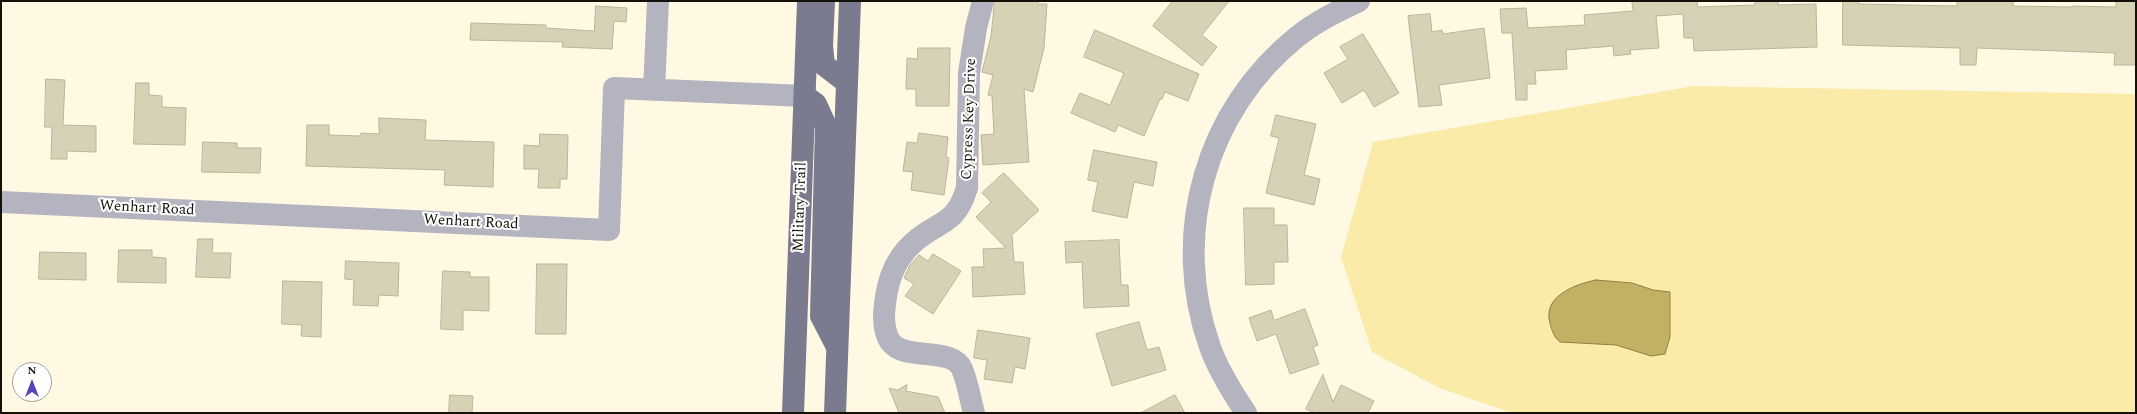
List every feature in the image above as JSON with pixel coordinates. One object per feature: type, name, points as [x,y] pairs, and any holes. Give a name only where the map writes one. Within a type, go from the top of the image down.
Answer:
[{"type":"main road","name":"Military Trail","points":[[793,413],[808,1]]},
{"type":"main road","points":[[824,1],[822,46],[824,65],[846,82]]},
{"type":"main road","points":[[835,413],[850,1]]},
{"type":"main road","points":[[805,96],[816,104],[826,126],[821,316],[837,348]]},
{"type":"street","points":[[654,90],[658,1]]},
{"type":"street","name":"Cypress Key Drive","points":[[974,413],[961,368],[953,359],[941,355],[904,352],[893,345],[886,334],[884,322],[886,293],[896,264],[914,242],[947,221],[956,212],[963,201],[967,188],[969,72],[976,28],[983,1]]},
{"type":"street","points":[[1246,413],[1223,374],[1210,347],[1199,312],[1192,250],[1195,213],[1203,177],[1221,130],[1240,98],[1262,69],[1299,35],[1330,15],[1359,1]]},
{"type":"street","name":"Wenhart Road","points":[[1,202],[609,230],[614,88],[805,96]]},
{"type":"shaded area","points":[[1693,86],[2136,94],[2136,413],[1512,413],[1439,388],[1372,352],[1341,257],[1373,142]]},
{"type":"shaded area","points":[[1596,280],[1632,283],[1653,290],[1670,292],[1670,337],[1665,354],[1651,356],[1616,345],[1560,342],[1558,340],[1550,323],[1549,314],[1551,305],[1562,293],[1571,288]]},
{"type":"building","points":[[995,1],[1038,1],[1038,4],[1047,4],[1044,48],[1033,92],[1024,89],[1029,162],[983,165],[981,135],[994,134],[992,96],[988,95],[993,75],[982,72],[991,36]]},
{"type":"building","points":[[1173,1],[1229,1],[1202,35],[1217,47],[1202,66],[1153,26]]},
{"type":"building","points":[[1632,1],[1697,1],[1698,7],[1755,5],[1755,1],[1778,1],[1778,5],[1816,4],[1817,47],[1694,51],[1693,38],[1684,38],[1683,14],[1656,16],[1659,48],[1630,50],[1631,54],[1614,56],[1613,46],[1566,50],[1567,69],[1535,71],[1536,84],[1527,84],[1527,100],[1516,100],[1512,33],[1502,33],[1500,9],[1526,8],[1528,28],[1585,25],[1584,15],[1633,11]]},
{"type":"building","points":[[1843,1],[1859,1],[1858,4],[1957,6],[1957,1],[2013,1],[2013,6],[2116,7],[2116,1],[2136,1],[2136,65],[2114,65],[2115,53],[1977,48],[1976,65],[1960,65],[1960,48],[1843,45]]},
{"type":"building","points":[[596,6],[627,8],[626,22],[614,21],[612,49],[562,47],[563,42],[470,40],[471,23],[546,25],[546,28],[594,31]]},
{"type":"building","points":[[1430,14],[1432,32],[1442,30],[1443,34],[1484,28],[1490,78],[1439,85],[1442,105],[1419,107],[1408,16]]},
{"type":"building","points":[[1095,30],[1199,74],[1188,101],[1165,92],[1162,99],[1160,99],[1144,136],[1118,125],[1115,132],[1071,113],[1080,93],[1110,105],[1124,73],[1084,57]]},
{"type":"building","points":[[1363,34],[1399,93],[1374,107],[1364,90],[1342,103],[1324,73],[1348,59],[1340,47]]},
{"type":"building","points":[[918,48],[950,48],[949,106],[916,106],[916,89],[906,89],[907,58],[917,59]]},
{"type":"building","points":[[46,79],[65,80],[63,125],[96,126],[96,152],[67,151],[67,159],[51,159],[52,127],[45,127]]},
{"type":"building","points":[[136,83],[149,83],[149,95],[162,96],[162,107],[186,108],[185,145],[134,144]]},
{"type":"building","points":[[1276,115],[1316,124],[1304,175],[1320,179],[1314,205],[1266,193],[1279,138],[1271,136]]},
{"type":"building","points":[[379,118],[426,120],[425,140],[494,142],[493,187],[444,185],[445,170],[306,166],[307,125],[329,125],[329,135],[361,136],[361,133],[379,134]]},
{"type":"building","points":[[919,133],[948,137],[946,157],[949,158],[944,195],[911,190],[913,172],[903,171],[907,142],[917,143]]},
{"type":"building","points":[[540,134],[568,135],[567,179],[560,179],[560,188],[538,188],[539,169],[524,169],[524,145],[539,146]]},
{"type":"building","points":[[203,142],[237,143],[237,148],[261,148],[260,173],[202,172]]},
{"type":"building","points":[[1094,150],[1157,162],[1153,186],[1134,182],[1127,218],[1092,211],[1098,182],[1088,180]]},
{"type":"building","points":[[1004,173],[1039,210],[1012,235],[1014,262],[1023,262],[1025,294],[973,297],[972,267],[984,267],[983,249],[1006,248],[976,217],[991,202],[982,193]]},
{"type":"building","points":[[1244,208],[1274,208],[1274,225],[1287,225],[1288,262],[1274,262],[1274,284],[1246,285]]},
{"type":"building","points":[[198,239],[213,239],[212,253],[231,253],[230,278],[196,277]]},
{"type":"building","points":[[1119,240],[1121,285],[1128,285],[1129,306],[1084,308],[1082,262],[1066,263],[1065,242]]},
{"type":"building","points":[[119,250],[152,250],[152,257],[166,258],[166,283],[118,282]]},
{"type":"building","points":[[40,252],[86,253],[86,280],[39,279]]},
{"type":"building","points":[[933,254],[961,271],[933,314],[905,296],[914,284],[904,278],[910,265],[919,255],[928,261]]},
{"type":"building","points":[[346,261],[399,263],[398,296],[379,295],[378,306],[353,305],[354,280],[345,279]]},
{"type":"building","points":[[537,264],[567,264],[566,334],[536,334]]},
{"type":"building","points":[[443,271],[470,272],[470,277],[489,277],[489,311],[463,310],[463,330],[441,329]]},
{"type":"building","points":[[283,281],[322,282],[321,337],[301,336],[302,325],[282,324]]},
{"type":"building","points":[[1305,309],[1318,345],[1313,347],[1319,364],[1290,374],[1276,334],[1257,341],[1249,318],[1271,310],[1274,320]]},
{"type":"building","points":[[1139,322],[1147,350],[1159,347],[1166,370],[1112,386],[1096,334]]},
{"type":"building","points":[[978,330],[1030,338],[1025,369],[1015,367],[1012,383],[984,379],[987,360],[974,358]]},
{"type":"building","points":[[1323,375],[1333,402],[1341,385],[1374,401],[1368,413],[1315,413],[1306,409]]},
{"type":"building","points":[[907,385],[906,391],[938,397],[945,413],[899,413],[889,388],[897,390]]},
{"type":"building","points":[[450,395],[473,396],[472,413],[449,413]]},
{"type":"building","points":[[1175,395],[1185,413],[1141,413]]}]
